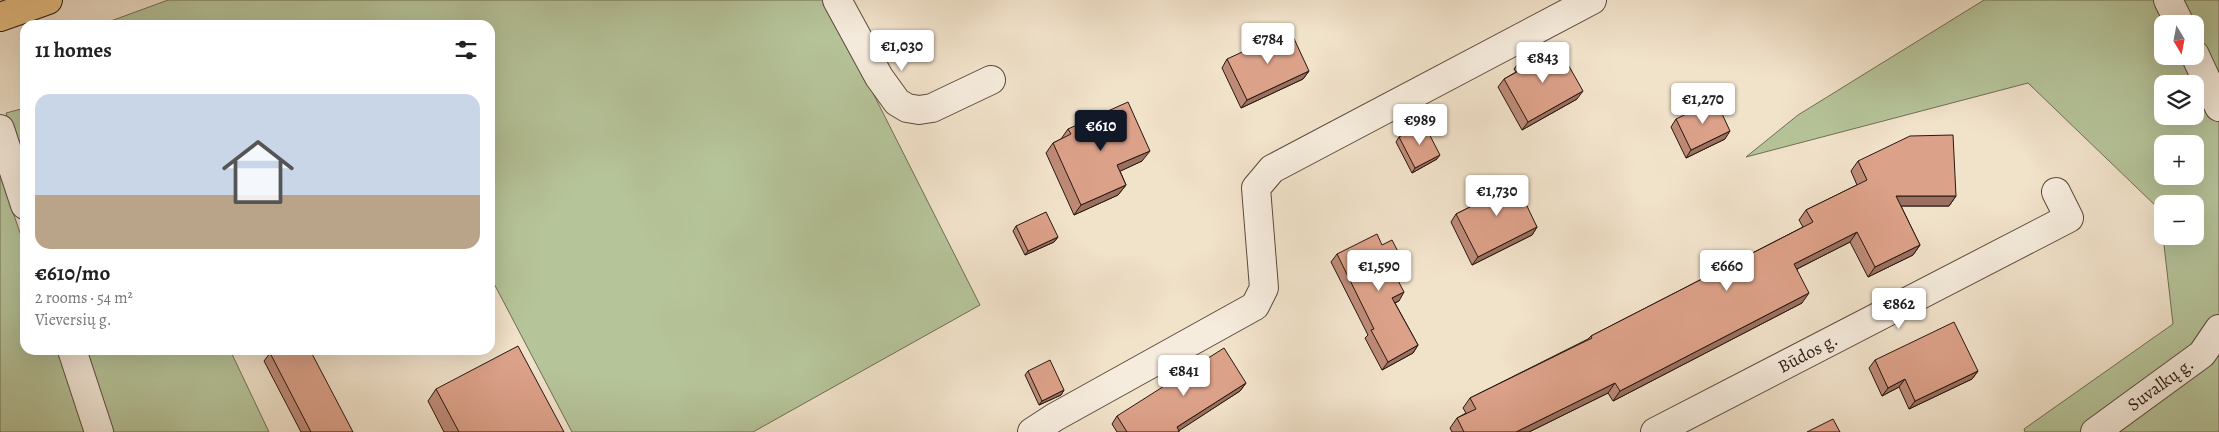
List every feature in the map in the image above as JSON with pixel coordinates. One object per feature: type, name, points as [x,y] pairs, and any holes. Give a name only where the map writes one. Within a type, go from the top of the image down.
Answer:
[{"type":"main road","points":[[0,17],[48,0]]},
{"type":"street","points":[[837,0],[879,77],[897,102],[907,108],[919,110],[932,108],[991,80]]},
{"type":"street","points":[[1032,432],[1055,417],[1255,306],[1264,288],[1256,188],[1272,169],[1592,0]]},
{"type":"street","points":[[2168,0],[2176,15]]},
{"type":"street","points":[[2200,65],[2219,108]]},
{"type":"street","points":[[0,129],[20,190]]},
{"type":"street","name":"Būdos g.","points":[[1655,432],[2069,218],[2056,192]]},
{"type":"street","name":"Suvalkų g.","points":[[2095,432],[2202,354],[2219,329]]},
{"type":"street","points":[[74,355],[99,432]]},
{"type":"green space","points":[[168,0],[826,0],[980,305],[753,432],[572,432],[495,286],[495,20],[114,20]]},
{"type":"green space","points":[[1984,0],[2219,0],[2219,432],[2025,432],[2024,429],[2173,324],[2164,245],[2204,245],[2204,195],[2154,195],[2154,204],[2028,83],[1746,157],[1798,115]]},
{"type":"green space","points":[[20,109],[20,158],[6,113]]},
{"type":"green space","points":[[0,175],[20,233],[20,355],[62,355],[89,432],[0,432]]},
{"type":"green space","points":[[83,355],[232,355],[269,432],[107,432]]},
{"type":"building","points":[[1290,30],[1309,71],[1247,100],[1227,59]]},
{"type":"building","points":[[1543,49],[1548,59],[1561,52],[1583,91],[1528,122],[1504,79],[1524,68],[1520,61]]},
{"type":"building","points":[[1128,102],[1150,151],[1117,165],[1126,185],[1081,205],[1053,143],[1071,134],[1068,129]]},
{"type":"building","points":[[1717,103],[1730,131],[1691,150],[1676,119],[1707,104],[1709,108]]},
{"type":"building","points":[[1424,124],[1440,155],[1415,168],[1399,137]]},
{"type":"building","points":[[1953,135],[1956,196],[1896,196],[1920,245],[1875,267],[1857,232],[1794,264],[1809,293],[1620,391],[1615,383],[1516,432],[1464,432],[1457,418],[1476,409],[1470,398],[1592,338],[1591,336],[1813,222],[1806,210],[1867,180],[1858,161],[1910,136]]},
{"type":"building","points":[[1505,177],[1509,186],[1516,183],[1537,227],[1478,257],[1456,214],[1484,200],[1479,190]]},
{"type":"building","points":[[1046,212],[1058,237],[1028,251],[1016,226]]},
{"type":"building","points":[[1377,234],[1382,245],[1392,240],[1405,265],[1393,271],[1404,292],[1392,298],[1418,345],[1388,362],[1371,330],[1374,329],[1337,254]]},
{"type":"building","points":[[1954,322],[1978,371],[1915,401],[1905,379],[1888,388],[1875,360]]},
{"type":"building","points":[[518,346],[564,432],[459,432],[436,389]]},
{"type":"building","points":[[1224,348],[1246,383],[1177,427],[1178,432],[1127,432],[1117,416]]},
{"type":"building","points":[[271,355],[313,355],[353,432],[311,432]]},
{"type":"building","points":[[1050,360],[1064,390],[1042,401],[1028,371]]},
{"type":"building","points":[[1833,419],[1840,432],[1807,432]]}]
